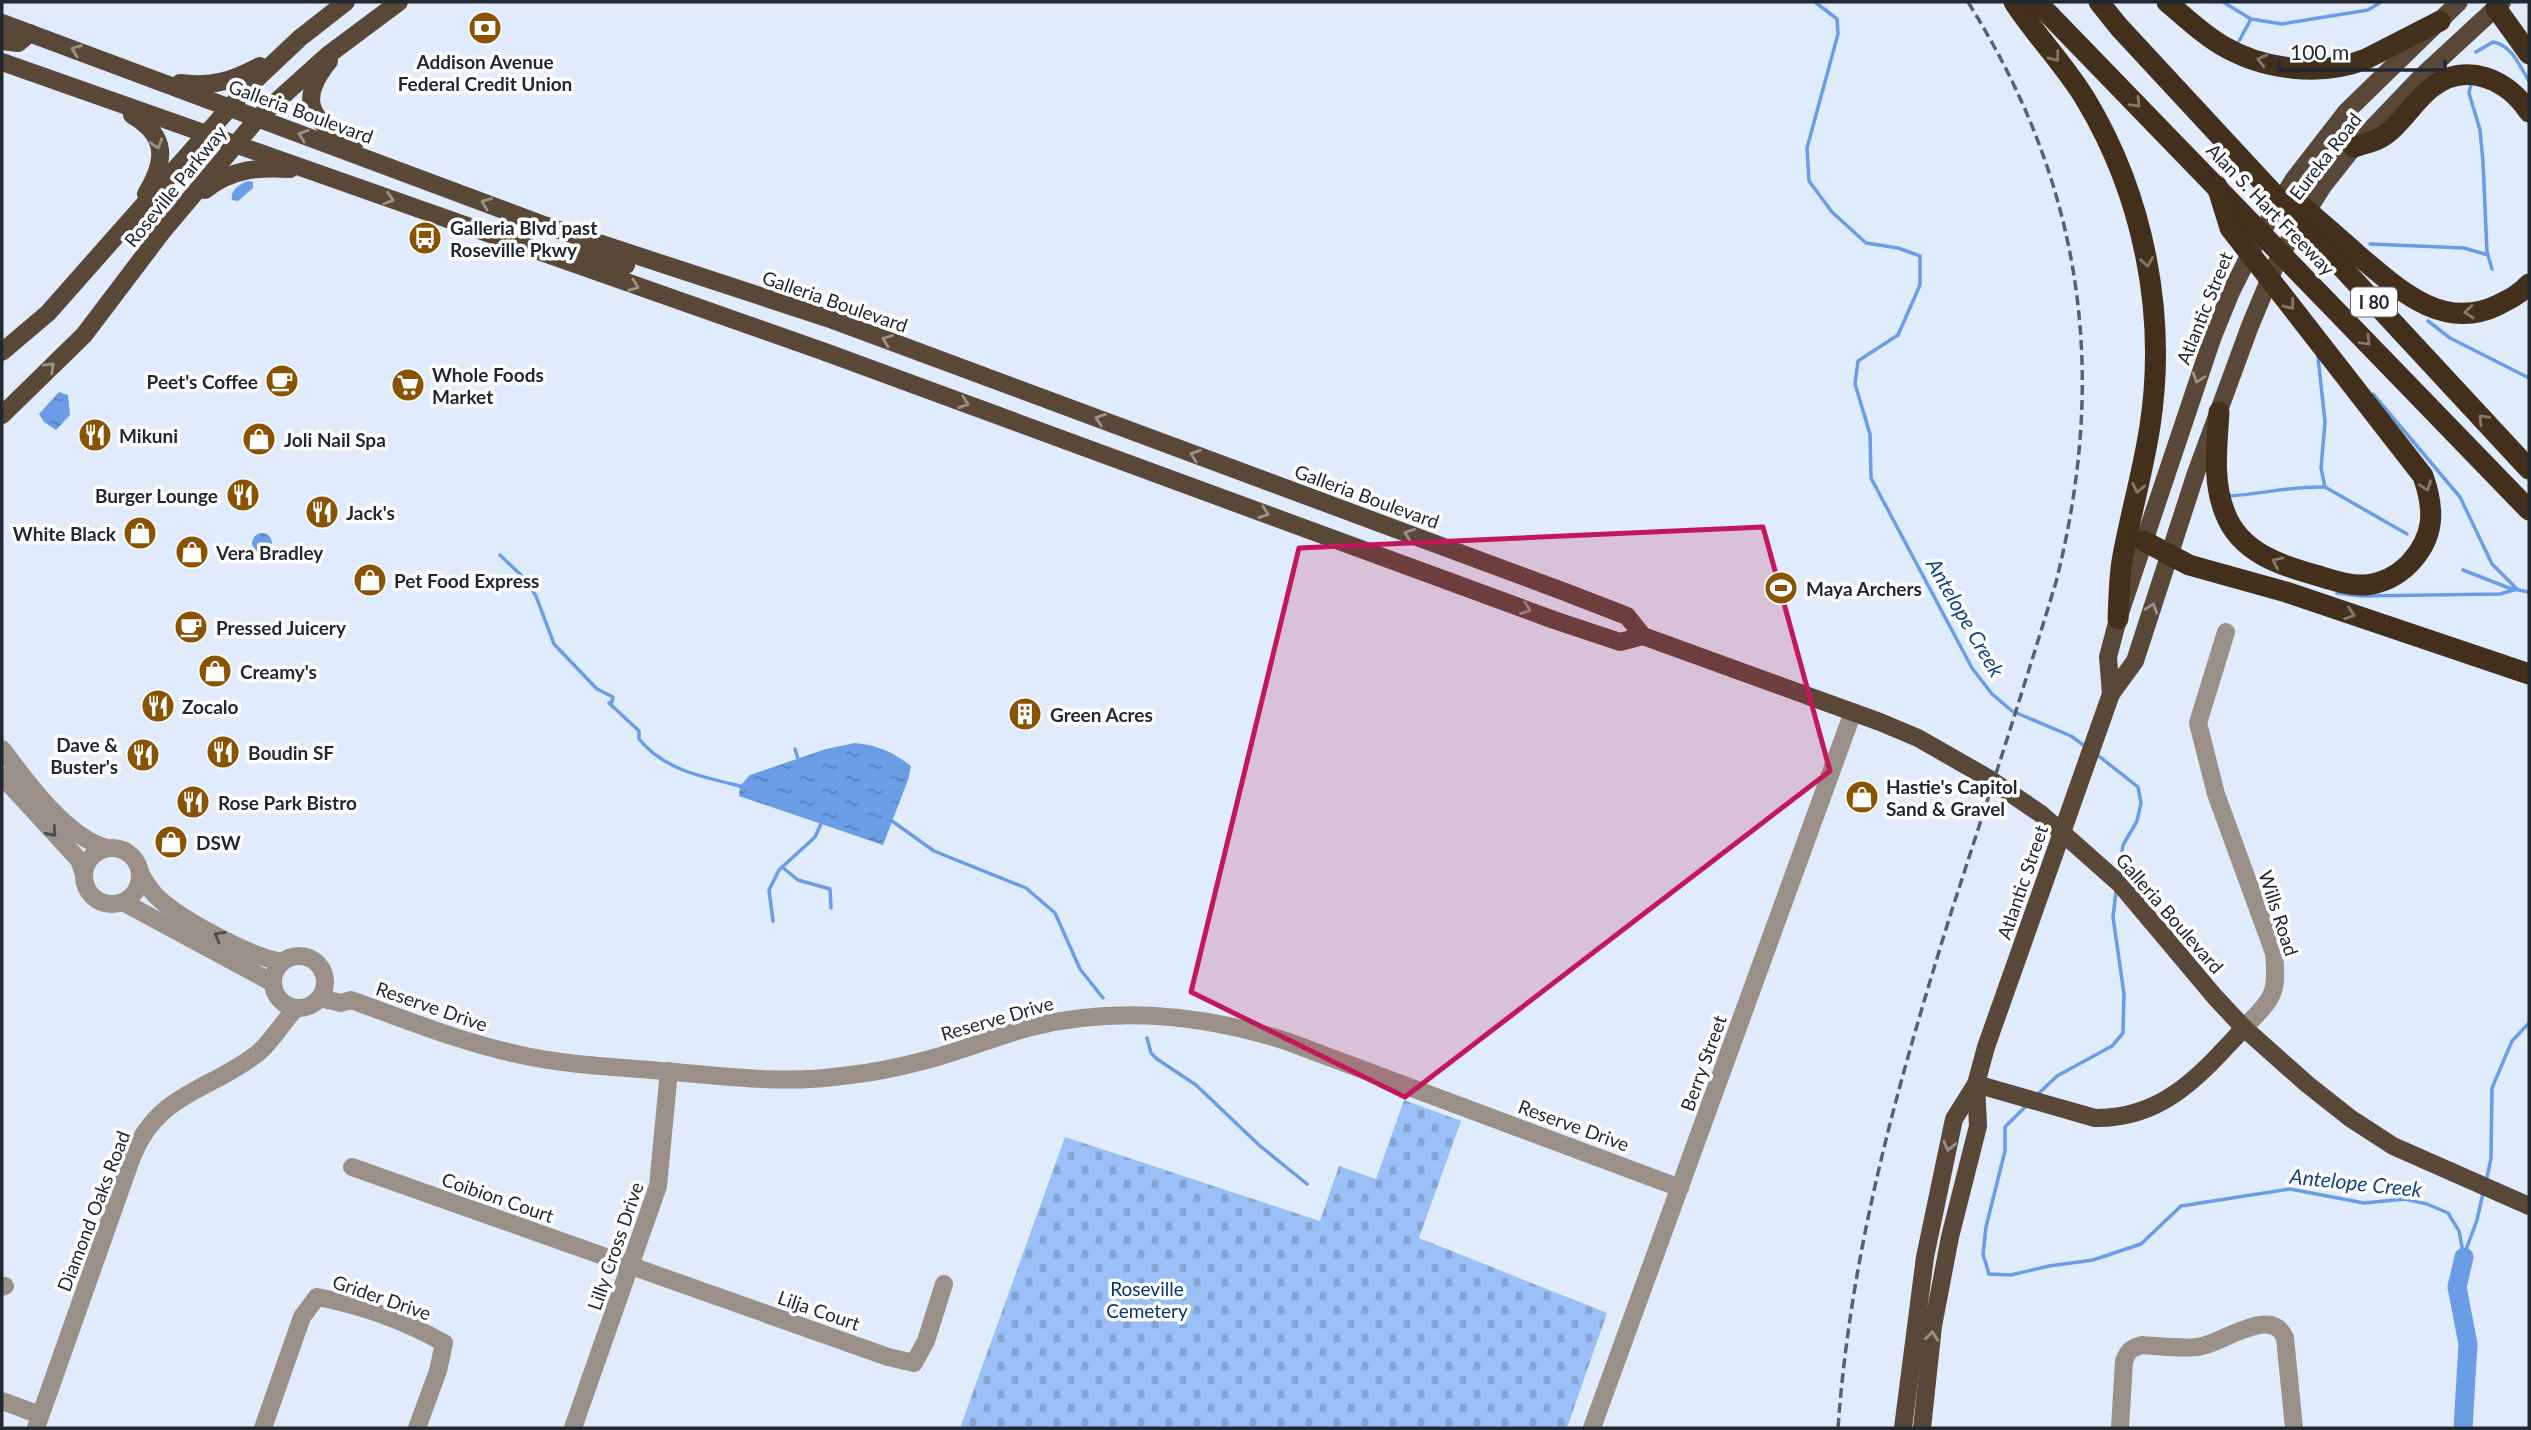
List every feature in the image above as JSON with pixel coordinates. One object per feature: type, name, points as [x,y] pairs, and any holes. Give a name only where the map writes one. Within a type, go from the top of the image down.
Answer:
[{"type":"highway","points":[[2014,2],[2085,98],[2107,139],[2130,198],[2148,265],[2154,331],[2153,398],[2145,454],[2122,564],[2118,619]]},
{"type":"highway","name":"Alan S. Hart Freeway","points":[[2037,2],[2529,510]]},
{"type":"highway","name":"Alan S. Hart Freeway","points":[[2099,2],[2119,27],[2529,470]]},
{"type":"highway","points":[[2167,2],[2224,47],[2256,59],[2315,71],[2366,59],[2440,21]]},
{"type":"highway","points":[[2495,3],[2529,54]]},
{"type":"highway","points":[[2354,147],[2382,137],[2432,87],[2463,76],[2486,77],[2507,86],[2529,112]]},
{"type":"highway","points":[[2219,135],[2396,288],[2426,306],[2451,312],[2490,309],[2515,297],[2529,284]]},
{"type":"highway","points":[[2217,186],[2230,228],[2423,476],[2432,509],[2426,542],[2395,577],[2369,584],[2349,584],[2294,569],[2257,552],[2235,530],[2221,503],[2216,473],[2219,412]]},
{"type":"highway","points":[[2144,541],[2189,565],[2286,592],[2521,670]]},
{"type":"main road","name":"Roseville Parkway","points":[[2,352],[48,313],[229,107],[300,38],[346,2]]},
{"type":"main road","name":"Roseville Parkway","points":[[2,415],[84,335],[162,232],[258,118],[291,87],[399,2]]},
{"type":"main road","name":"Atlantic Street","points":[[2111,694],[2108,657],[2118,619],[2203,362],[2231,292],[2273,211],[2318,146],[2361,96],[2459,2]]},
{"type":"main road","name":"Eureka Road","points":[[2219,412],[2275,266],[2323,186],[2354,147],[2495,3]]},
{"type":"main road","name":"Galleria Boulevard","points":[[2,23],[552,228],[833,320],[1565,592],[1627,616],[1643,636],[1918,738],[1950,755],[2041,814],[2120,884],[2244,1028],[2306,1084],[2350,1118],[2393,1146],[2456,1176],[2528,1205]]},
{"type":"main road","points":[[2,41],[18,43],[30,33]]},
{"type":"main road","points":[[357,33],[329,61],[317,79],[312,95],[314,113],[326,128],[397,169]]},
{"type":"main road","points":[[140,75],[192,84],[222,83],[261,66],[300,38]]},
{"type":"main road","name":"Galleria Boulevard","points":[[2,62],[825,352],[1554,620],[1620,642],[1643,636]]},
{"type":"main road","points":[[84,93],[139,119],[154,134],[161,149],[159,166],[148,191],[111,243]]},
{"type":"main road","points":[[162,232],[210,186],[231,174],[279,168],[325,175]]},
{"type":"main road","points":[[570,262],[578,255],[587,254],[697,288],[724,285]]},
{"type":"main road","name":"Atlantic Street","points":[[1903,1428],[1926,1257],[1954,1119],[1976,1084],[1986,1047],[2111,694],[2135,661],[2196,473],[2219,412]]},
{"type":"main road","name":"Wills Road","points":[[1976,1084],[2095,1118],[2113,1118],[2148,1110],[2175,1094],[2214,1060],[2244,1028]]},
{"type":"main road","name":"Atlantic Street","points":[[1922,1428],[1933,1326],[1950,1237],[1978,1126],[1976,1084]]},
{"type":"main road","points":[[1912,1428],[1919,1363],[1913,1345]]},
{"type":"street","name":"Wills Road","points":[[2226,632],[2198,723],[2216,794],[2274,953],[2276,979],[2271,1000],[2244,1028]]},
{"type":"street","name":"Berry Street","points":[[1592,1428],[1853,712]]},
{"type":"street","points":[[2,748],[26,782],[48,805],[87,841],[106,848]]},
{"type":"street","points":[[2,776],[79,860],[88,891],[95,898],[113,904],[123,902],[136,890],[140,872]]},
{"type":"street","points":[[84,874],[90,857],[106,848],[114,847],[129,852],[135,858],[147,885],[173,909],[239,947],[269,960],[282,962]]},
{"type":"street","points":[[123,902],[273,983]]},
{"type":"street","points":[[306,956],[314,960],[324,974],[323,991],[312,1004],[289,1004],[274,990],[273,975],[289,957],[306,956]]},
{"type":"street","name":"Reserve Drive","points":[[324,974],[351,1000],[496,1050],[564,1062],[765,1080],[842,1076],[930,1059],[1049,1023],[1122,1015],[1178,1017],[1233,1026],[1286,1041],[1680,1188]]},
{"type":"street","name":"Reserve Drive","points":[[319,998],[341,1003],[351,1000]]},
{"type":"street","name":"Diamond Oaks Road","points":[[38,1422],[132,1157],[146,1128],[172,1104],[259,1052],[279,1026],[289,1004]]},
{"type":"street","name":"Lilly Cross Drive","points":[[573,1428],[658,1186],[669,1071]]},
{"type":"street","name":"Coibion Court","points":[[352,1167],[631,1266]]},
{"type":"street","name":"Lilja Court","points":[[631,1266],[888,1357],[914,1363],[926,1341],[944,1284]]},
{"type":"street","name":"Grider Drive","points":[[263,1428],[302,1317],[317,1297],[341,1301],[410,1326],[444,1343],[438,1371],[417,1428]]},
{"type":"street","points":[[2120,1428],[2124,1361],[2127,1352],[2142,1345],[2207,1345],[2249,1327],[2266,1324],[2276,1326],[2285,1338],[2294,1428]]},
{"type":"street","points":[[2,1401],[38,1422]]},
{"type":"highlighted area","points":[[1763,527],[1830,771],[1405,1097],[1191,992],[1299,548]]},
{"type":"green space","name":"Roseville Cemetery","points":[[1404,1100],[1461,1121],[1419,1238],[1607,1313],[1567,1428],[960,1428],[1065,1137],[1320,1221],[1339,1166],[1376,1179]]},
{"type":"water","points":[[248,181],[253,182],[253,188],[238,201],[232,200],[234,190]]},
{"type":"water","points":[[59,392],[68,395],[70,415],[56,430],[44,422],[39,414]]},
{"type":"water","points":[[262,533],[269,536],[272,543],[269,550],[262,553],[255,550],[252,543],[255,536]]},
{"type":"water","points":[[855,743],[884,750],[911,766],[883,845],[739,796],[740,786],[750,775],[826,749]]},
{"type":"waterway","name":"Antelope Creek","points":[[1815,2],[1837,19],[1838,34],[1807,148],[1809,181],[1832,212],[1866,243],[1898,248],[1920,256],[1920,285],[1898,335],[1858,361],[1855,384],[1870,434],[1871,478],[1972,668],[1992,694],[2012,711],[2071,736],[2086,747]]},
{"type":"waterway","points":[[2223,2],[2251,19],[2282,24],[2368,10],[2381,2]]},
{"type":"waterway","points":[[2239,41],[2251,19]]},
{"type":"waterway","points":[[2476,52],[2493,42],[2500,44],[2515,57],[2529,81]]},
{"type":"waterway","points":[[2471,84],[2469,93],[2480,130],[2487,252],[2492,269]]},
{"type":"waterway","points":[[2370,244],[2464,248],[2488,255]]},
{"type":"waterway","points":[[2428,321],[2450,338],[2529,378]]},
{"type":"waterway","points":[[2318,357],[2325,422],[2321,468],[2325,487],[2407,534]]},
{"type":"waterway","points":[[2337,593],[2361,596],[2500,594],[2517,589],[2492,564],[2460,497],[2373,394]]},
{"type":"waterway","points":[[2229,496],[2325,487]]},
{"type":"waterway","points":[[500,555],[525,579],[536,596],[554,644],[597,689],[613,697],[609,703],[639,731],[639,739],[649,750],[685,771],[740,786]]},
{"type":"waterway","points":[[2463,570],[2509,588],[2529,592]]},
{"type":"waterway","points":[[795,749],[798,759]]},
{"type":"waterway","name":"Antelope Creek","points":[[2095,753],[2138,787],[2141,803],[2137,821],[2123,845],[2119,874]]},
{"type":"waterway","points":[[892,821],[934,851],[1026,888],[1055,913],[1080,969],[1103,998]]},
{"type":"waterway","points":[[773,921],[769,890],[779,870],[815,837],[821,824]]},
{"type":"waterway","points":[[782,867],[798,880],[830,889],[831,908]]},
{"type":"waterway","name":"Antelope Creek","points":[[2036,1096],[2057,1076],[2112,1046],[2123,1033],[2124,994],[2113,917],[2116,892]]},
{"type":"waterway","points":[[2486,1182],[2491,1158],[2492,1088],[2512,1041],[2529,1023]]},
{"type":"waterway","points":[[1147,1038],[1151,1053],[1157,1059],[1196,1085],[1259,1145],[1307,1184]]},
{"type":"waterway","name":"Antelope Creek","points":[[2028,1104],[2005,1127],[2005,1151],[1986,1227],[1983,1254],[1989,1274],[2011,1275],[2093,1260],[2141,1244],[2181,1206],[2290,1189],[2364,1203],[2405,1199],[2427,1204],[2448,1213],[2459,1231],[2464,1257]]},
{"type":"waterway","points":[[2464,1255],[2477,1220],[2483,1193]]},
{"type":"waterway","points":[[2463,1428],[2468,1344],[2457,1287],[2464,1257]]},
{"type":"railway","points":[[1838,1428],[1844,1361],[1854,1296],[1879,1169],[1912,1043],[1950,916],[2056,582],[2072,505],[2081,429],[2082,355],[2075,282],[2060,211],[2038,140],[2007,71],[1968,2]]},
{"type":"place","name":"Addison Avenue Federal Credit Union","points":[[485,28]]},
{"type":"place","name":"Galleria Blvd past Roseville Pkwy","points":[[425,238]]},
{"type":"place","name":"Peet's Coffee","points":[[282,381]]},
{"type":"place","name":"Whole Foods Market","points":[[408,385]]},
{"type":"place","name":"Mikuni","points":[[95,435]]},
{"type":"place","name":"Joli Nail Spa","points":[[259,439]]},
{"type":"place","name":"Burger Lounge","points":[[243,495]]},
{"type":"place","name":"Jack's","points":[[322,512]]},
{"type":"place","name":"White Black","points":[[140,533]]},
{"type":"place","name":"Vera Bradley","points":[[192,552]]},
{"type":"place","name":"Pet Food Express","points":[[370,580]]},
{"type":"place","name":"Maya Archers","points":[[1781,588]]},
{"type":"place","name":"Pressed Juicery","points":[[191,627]]},
{"type":"place","name":"Creamy's","points":[[215,671]]},
{"type":"place","name":"Zocalo","points":[[158,706]]},
{"type":"place","name":"Green Acres","points":[[1025,714]]},
{"type":"place","name":"Boudin SF","points":[[223,752]]},
{"type":"place","name":"Dave & Buster's","points":[[143,755]]},
{"type":"place","name":"Hastie's Capitol Sand & Gravel","points":[[1862,797]]},
{"type":"place","name":"Rose Park Bistro","points":[[193,802]]},
{"type":"place","name":"DSW","points":[[171,842]]}]
